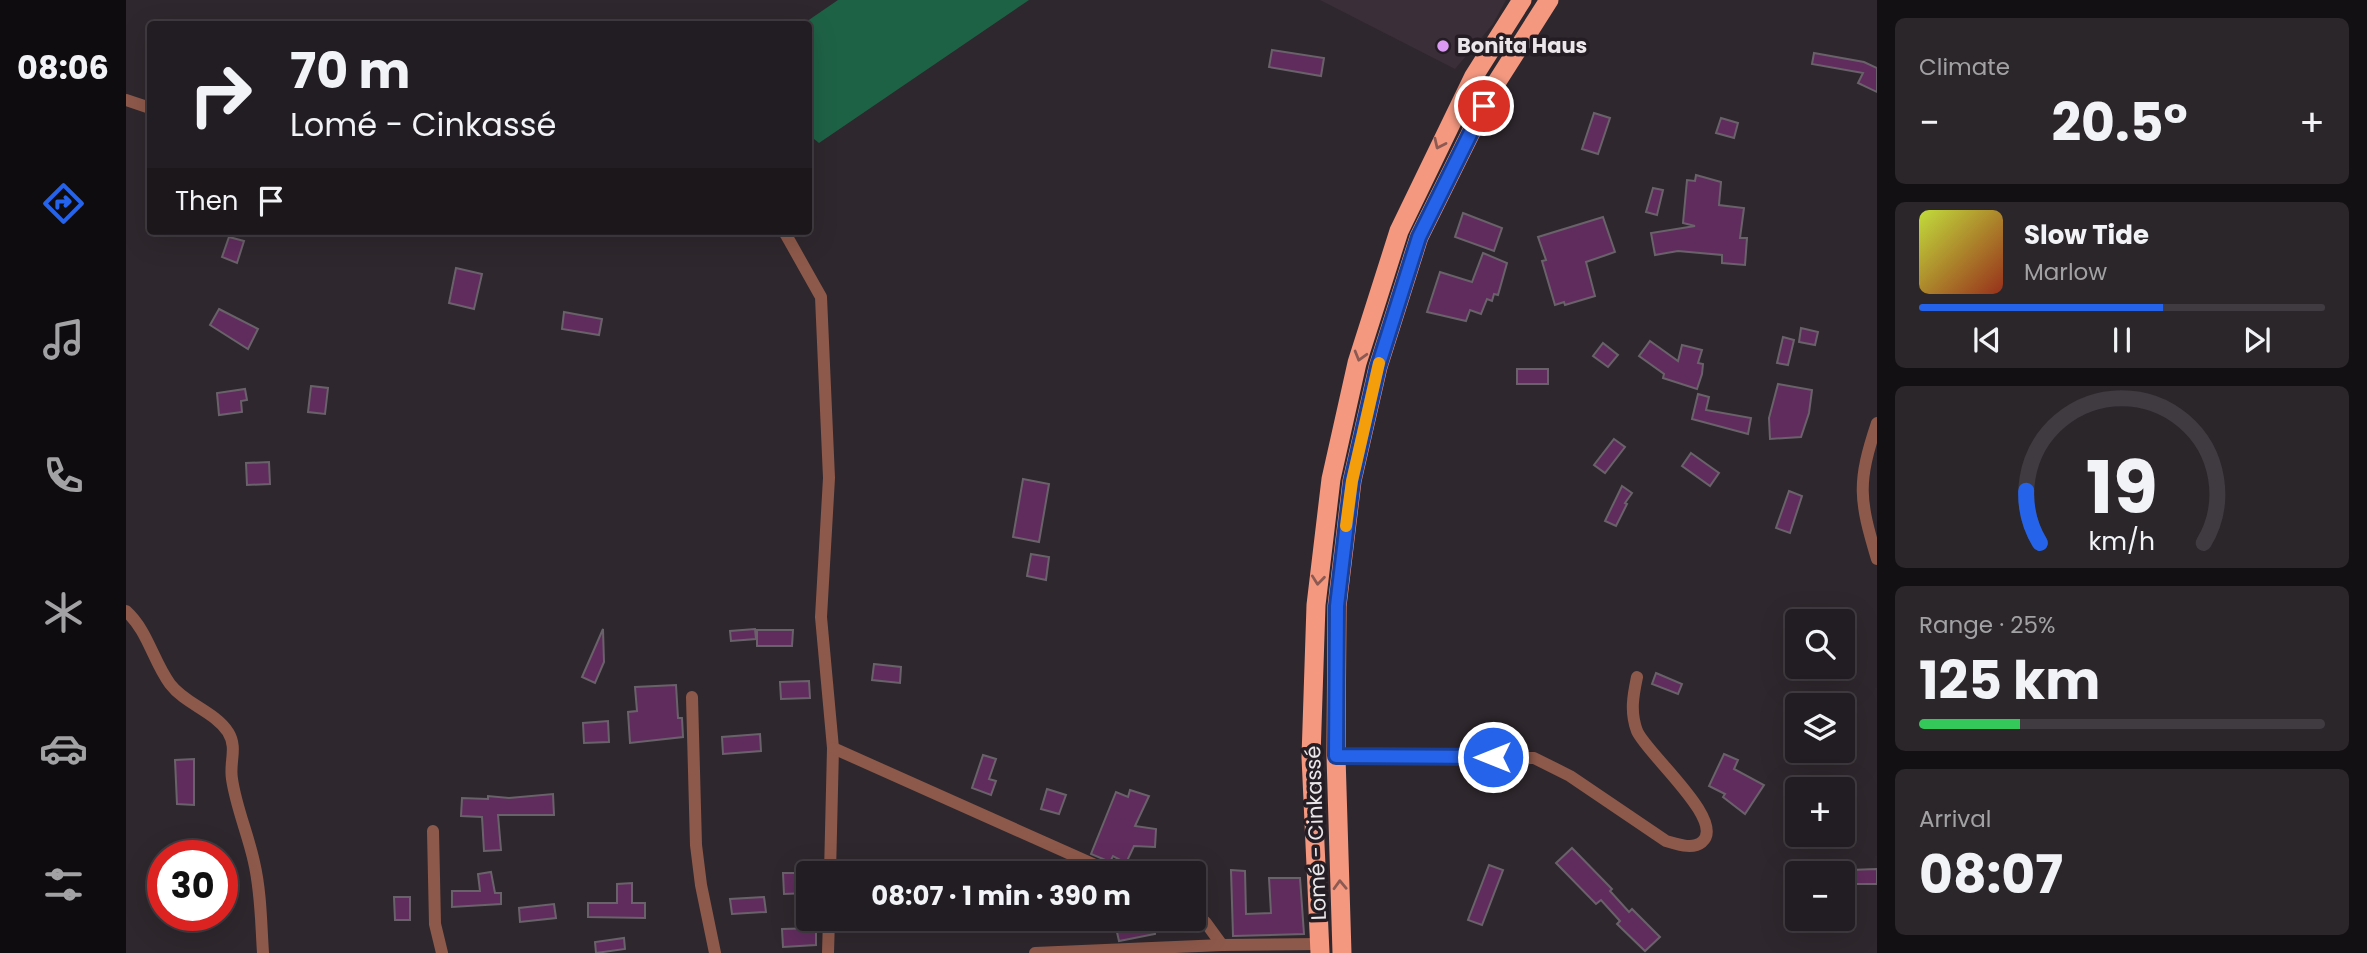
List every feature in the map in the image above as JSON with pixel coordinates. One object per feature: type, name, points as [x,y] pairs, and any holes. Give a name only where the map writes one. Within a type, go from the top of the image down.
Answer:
[{"type":"highway","name":"Lomé - Cinkassé","points":[[1320,948],[1311,757],[1316,605],[1331,479],[1357,363],[1399,231],[1474,76],[1522,0]]},
{"type":"highway","name":"Lomé - Cinkassé","points":[[1342,953],[1336,756],[1337,606],[1352,481],[1378,367],[1419,237],[1493,88],[1549,0]]},
{"type":"highway","points":[[1399,231],[1419,237]]},
{"type":"street","points":[[126,100],[147,107]]},
{"type":"street","points":[[786,235],[821,297],[829,478],[821,617],[833,748],[830,861]]},
{"type":"street","points":[[1877,423],[1863,470],[1862,496],[1877,559]]},
{"type":"street","points":[[126,611],[141,628],[168,682],[177,692],[223,726],[230,735],[233,745],[232,780],[259,889],[263,953]]},
{"type":"street","points":[[1336,756],[1534,758],[1570,775],[1666,841],[1680,845],[1699,845],[1706,839],[1708,832],[1702,814],[1646,747],[1637,732],[1632,715],[1632,698],[1637,677]]},
{"type":"street","points":[[692,697],[697,855],[715,953]]},
{"type":"street","points":[[833,748],[1086,861]]},
{"type":"street","points":[[433,831],[435,924],[442,953]]},
{"type":"street","points":[[1206,923],[1222,945]]},
{"type":"street","points":[[828,953],[829,931]]},
{"type":"street","points":[[1035,953],[1222,945],[1320,948]]},
{"type":"shaded area","name":"Bonita Haus","points":[[1320,0],[1506,0],[1493,24],[1455,69]]},
{"type":"green space","points":[[838,0],[1029,0],[819,143],[812,137],[812,21],[807,21]]},
{"type":"building","points":[[1272,50],[1324,58],[1321,76],[1269,67]]},
{"type":"building","points":[[1814,53],[1864,62],[1877,68],[1877,92],[1858,83],[1863,73],[1812,64]]},
{"type":"building","points":[[1594,113],[1610,118],[1598,154],[1582,149]]},
{"type":"building","points":[[1721,118],[1738,123],[1734,138],[1716,133]]},
{"type":"building","points":[[1696,175],[1721,182],[1719,205],[1744,208],[1740,238],[1747,238],[1745,265],[1722,263],[1722,255],[1678,251],[1655,255],[1651,233],[1695,226],[1683,223],[1687,180],[1695,181]]},
{"type":"building","points":[[1653,188],[1663,190],[1657,215],[1646,212]]},
{"type":"building","points":[[1463,213],[1502,228],[1494,251],[1455,237]]},
{"type":"building","points":[[1603,217],[1615,252],[1586,262],[1595,296],[1565,305],[1564,302],[1555,305],[1542,261],[1546,260],[1538,237]]},
{"type":"building","points":[[229,237],[244,241],[237,263],[222,257]]},
{"type":"building","points":[[1483,253],[1507,263],[1498,295],[1494,294],[1492,301],[1487,299],[1481,314],[1470,310],[1466,321],[1427,312],[1440,272],[1472,282]]},
{"type":"building","points":[[456,268],[482,274],[474,309],[449,303]]},
{"type":"building","points":[[219,309],[258,329],[248,349],[210,325]]},
{"type":"building","points":[[564,312],[602,319],[599,335],[562,329]]},
{"type":"building","points":[[1801,328],[1818,332],[1815,345],[1799,342]]},
{"type":"building","points":[[1783,337],[1794,340],[1788,365],[1777,363]]},
{"type":"building","points":[[1650,341],[1678,361],[1682,345],[1702,350],[1698,363],[1703,364],[1702,374],[1697,389],[1663,378],[1664,374],[1639,356]]},
{"type":"building","points":[[1603,343],[1618,355],[1608,367],[1593,356]]},
{"type":"building","points":[[1517,369],[1548,369],[1548,384],[1517,384]]},
{"type":"building","points":[[1778,384],[1812,390],[1809,413],[1801,437],[1770,439],[1769,418]]},
{"type":"building","points":[[311,386],[328,388],[325,414],[308,412]]},
{"type":"building","points":[[245,389],[247,400],[241,401],[242,412],[219,415],[217,393]]},
{"type":"building","points":[[1698,394],[1709,397],[1706,410],[1751,418],[1748,434],[1692,419]]},
{"type":"building","points":[[1614,439],[1625,447],[1605,473],[1594,465]]},
{"type":"building","points":[[1691,453],[1719,473],[1710,486],[1682,466]]},
{"type":"building","points":[[269,462],[270,484],[247,485],[246,463]]},
{"type":"building","points":[[1023,479],[1049,484],[1039,542],[1013,537]]},
{"type":"building","points":[[1622,486],[1632,493],[1616,526],[1605,521]]},
{"type":"building","points":[[1789,491],[1802,496],[1790,533],[1776,528]]},
{"type":"building","points":[[1031,554],[1049,557],[1046,580],[1027,576]]},
{"type":"building","points":[[603,629],[604,662],[595,683],[582,677]]},
{"type":"building","points":[[755,629],[756,639],[731,641],[730,631]]},
{"type":"building","points":[[757,630],[793,630],[792,646],[757,646]]},
{"type":"building","points":[[874,664],[901,667],[900,683],[872,680]]},
{"type":"building","points":[[1656,673],[1682,684],[1678,694],[1652,684]]},
{"type":"building","points":[[809,681],[810,698],[781,699],[780,682]]},
{"type":"building","points":[[676,685],[678,718],[682,718],[683,737],[630,743],[628,712],[637,711],[635,687]]},
{"type":"building","points":[[608,721],[609,742],[584,743],[583,723]]},
{"type":"building","points":[[760,734],[761,751],[723,754],[722,737]]},
{"type":"building","points":[[1724,754],[1738,760],[1734,769],[1764,785],[1745,814],[1723,797],[1725,794],[1709,786]]},
{"type":"building","points":[[983,755],[996,759],[989,779],[996,781],[991,795],[972,788]]},
{"type":"building","points":[[194,759],[194,805],[177,804],[175,760]]},
{"type":"building","points":[[1047,789],[1066,795],[1059,814],[1041,809]]},
{"type":"building","points":[[1130,790],[1149,796],[1135,826],[1156,829],[1155,847],[1134,846],[1127,861],[1113,856],[1108,861],[1091,854],[1116,792],[1128,797]]},
{"type":"building","points":[[553,794],[554,815],[498,815],[501,850],[484,851],[482,817],[461,816],[462,798],[488,799],[488,796],[509,798]]},
{"type":"building","points":[[1572,848],[1612,889],[1610,891],[1629,912],[1632,909],[1660,937],[1645,951],[1617,924],[1620,921],[1601,900],[1596,904],[1556,863]]},
{"type":"building","points":[[1489,865],[1503,870],[1482,925],[1468,920]]},
{"type":"building","points":[[1877,869],[1877,884],[1855,884],[1855,870]]},
{"type":"building","points":[[1231,870],[1245,871],[1246,914],[1271,913],[1269,878],[1300,878],[1304,934],[1233,936]]},
{"type":"building","points":[[491,872],[495,893],[501,893],[501,904],[452,907],[452,891],[480,891],[478,874]]},
{"type":"building","points":[[783,873],[796,873],[796,894],[784,894]]},
{"type":"building","points":[[632,883],[632,903],[645,903],[645,918],[588,917],[588,903],[617,903],[617,884]]},
{"type":"building","points":[[394,897],[410,897],[410,920],[395,920]]},
{"type":"building","points":[[764,897],[766,912],[732,914],[730,899]]},
{"type":"building","points":[[554,904],[556,918],[520,922],[519,908]]},
{"type":"building","points":[[782,929],[816,931],[816,945],[783,947]]},
{"type":"building","points":[[1117,931],[1155,931],[1155,934],[1119,941]]},
{"type":"building","points":[[624,938],[625,949],[596,953],[595,942]]},
{"type":"slow traffic","points":[[1346,526],[1352,481],[1379,363]]},
{"type":"place","name":"Bonita Haus","points":[[1443,46]]},
{"type":"route","points":[[1484,106],[1419,237],[1378,367],[1352,481],[1337,606],[1336,756],[1493,757]]}]
